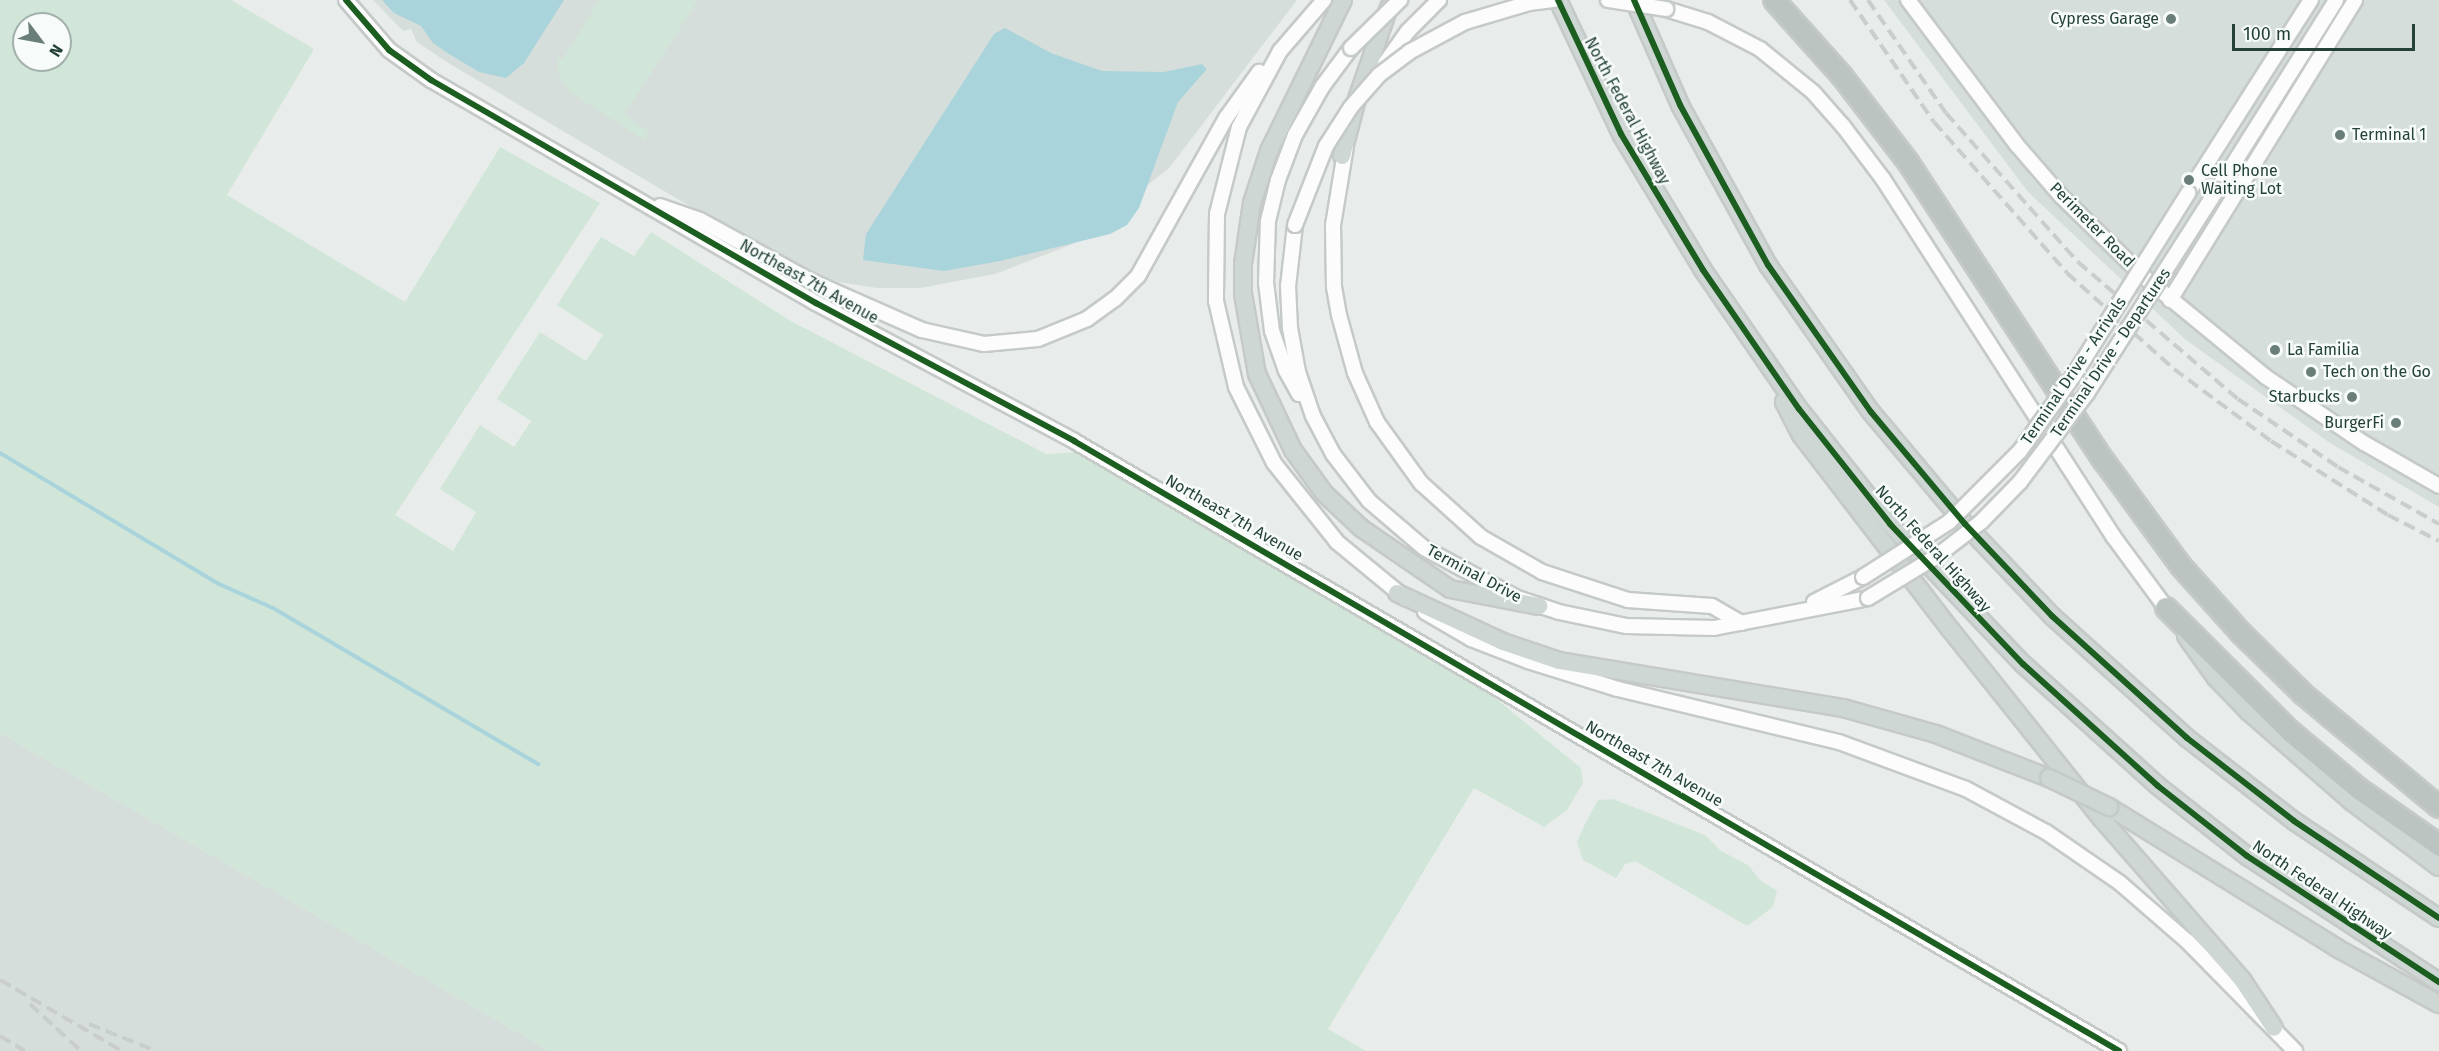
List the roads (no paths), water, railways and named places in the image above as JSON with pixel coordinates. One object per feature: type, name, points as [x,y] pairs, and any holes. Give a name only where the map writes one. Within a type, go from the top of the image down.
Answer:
[{"type":"highway","points":[[1774,0],[1842,76],[1908,162],[2104,460],[2180,565],[2241,633],[2303,694],[2439,807]]},
{"type":"highway","points":[[2166,608],[2291,732],[2359,789],[2439,845]]},
{"type":"main road","points":[[1342,0],[1274,141],[1252,203],[1244,252],[1243,294],[1257,374],[1299,459],[1324,493],[1361,528],[1450,589],[1539,606]]},
{"type":"main road","points":[[1342,156],[1357,99],[1391,0]]},
{"type":"main road","name":"North Federal Highway","points":[[1557,0],[1590,74],[1643,174],[1757,351],[1890,524],[2055,695],[2158,786],[2247,856],[2439,982]]},
{"type":"main road","points":[[1634,0],[1690,125],[1780,284],[1871,412],[1965,525],[2052,616],[2187,738],[2294,821],[2439,918]]},
{"type":"main road","points":[[1757,351],[1801,435],[2094,809],[2243,981],[2274,1028]]},
{"type":"main road","points":[[1397,593],[1503,642],[1559,661],[1844,708],[1936,734],[2049,778],[2109,807],[2337,948],[2439,1004]]},
{"type":"main road","points":[[2166,608],[2216,678],[2249,712],[2351,801],[2439,867]]},
{"type":"street","name":"Northeast 7th Avenue","points":[[346,0],[373,36],[408,66],[849,322],[1074,441],[2119,1051]]},
{"type":"street","points":[[631,196],[700,220],[813,282],[922,330],[984,344],[1030,340],[1087,319],[1115,299],[1138,276],[1226,118],[1243,92],[1324,0]]},
{"type":"street","points":[[1313,416],[1286,371],[1272,331],[1266,283],[1269,221],[1278,180],[1295,135],[1322,87],[1350,48],[1400,0]]},
{"type":"street","points":[[1439,0],[1408,31],[1374,79],[1342,156],[1332,259],[1339,315],[1355,373],[1373,413],[1421,483],[1481,537],[1542,572],[1628,600],[1712,606],[1741,623]]},
{"type":"street","points":[[1313,416],[1298,372],[1290,328],[1288,286],[1294,225],[1326,146],[1351,107],[1379,75],[1408,52],[1465,22],[1529,3],[1557,0]]},
{"type":"street","points":[[1608,0],[1666,9],[1708,22],[1760,49],[1813,92],[1843,126],[1883,179],[2113,536],[2166,608]]},
{"type":"street","name":"Perimeter Road","points":[[1908,0],[1981,101],[2027,156],[2090,226],[2170,300],[2297,399],[2439,486]]},
{"type":"street","name":"Terminal Drive - Arrivals","points":[[1801,608],[1863,578],[1949,522],[2030,438],[2248,102],[2311,0]]},
{"type":"street","name":"Terminal Drive - Departures","points":[[1801,608],[1868,598],[1959,540],[1996,507],[2041,456],[2164,275],[2336,0]]},
{"type":"street","points":[[2170,300],[2355,0]]},
{"type":"street","points":[[1280,51],[1239,127],[1221,192],[1215,278],[1224,345],[1253,428],[1300,501],[1337,542],[1397,593],[1454,631],[1528,661],[1618,689],[1839,742],[1966,789],[2046,832],[2120,883],[2188,942],[2295,1051]]},
{"type":"street","name":"Terminal Drive","points":[[1313,416],[1345,471],[1384,517],[1458,569],[1539,606],[1604,622],[1647,628],[1714,628],[1801,608]]},
{"type":"water","points":[[382,0],[564,0],[524,63],[506,78],[479,72],[449,54],[433,43],[421,26],[394,13]]},
{"type":"water","points":[[1005,28],[1051,53],[1102,71],[1164,72],[1202,64],[1207,69],[1178,102],[1139,208],[1127,225],[1110,234],[1000,261],[944,271],[863,260],[866,234],[994,34]]},
{"type":"waterway","points":[[0,453],[219,584],[273,608],[538,764]]},
{"type":"railway","points":[[1850,0],[1934,122],[2067,273],[2174,369],[2271,441],[2388,515],[2439,541]]},
{"type":"railway","points":[[1868,0],[1946,113],[2078,262],[2238,399],[2338,467],[2439,524]]},
{"type":"railway","points":[[0,980],[122,1051]]},
{"type":"railway","points":[[30,1004],[81,1051]]},
{"type":"railway","points":[[89,1024],[156,1051]]},
{"type":"railway","points":[[0,1036],[25,1051]]},
{"type":"place","name":"Cypress Garage","points":[[2171,19]]},
{"type":"place","name":"Terminal 1","points":[[2340,135]]},
{"type":"place","name":"Cell Phone Waiting Lot","points":[[2189,180]]},
{"type":"place","name":"La Familia","points":[[2275,350]]},
{"type":"place","name":"Tech on the Go","points":[[2311,372]]},
{"type":"place","name":"Starbucks","points":[[2352,397]]},
{"type":"place","name":"BurgerFi","points":[[2396,423]]}]
